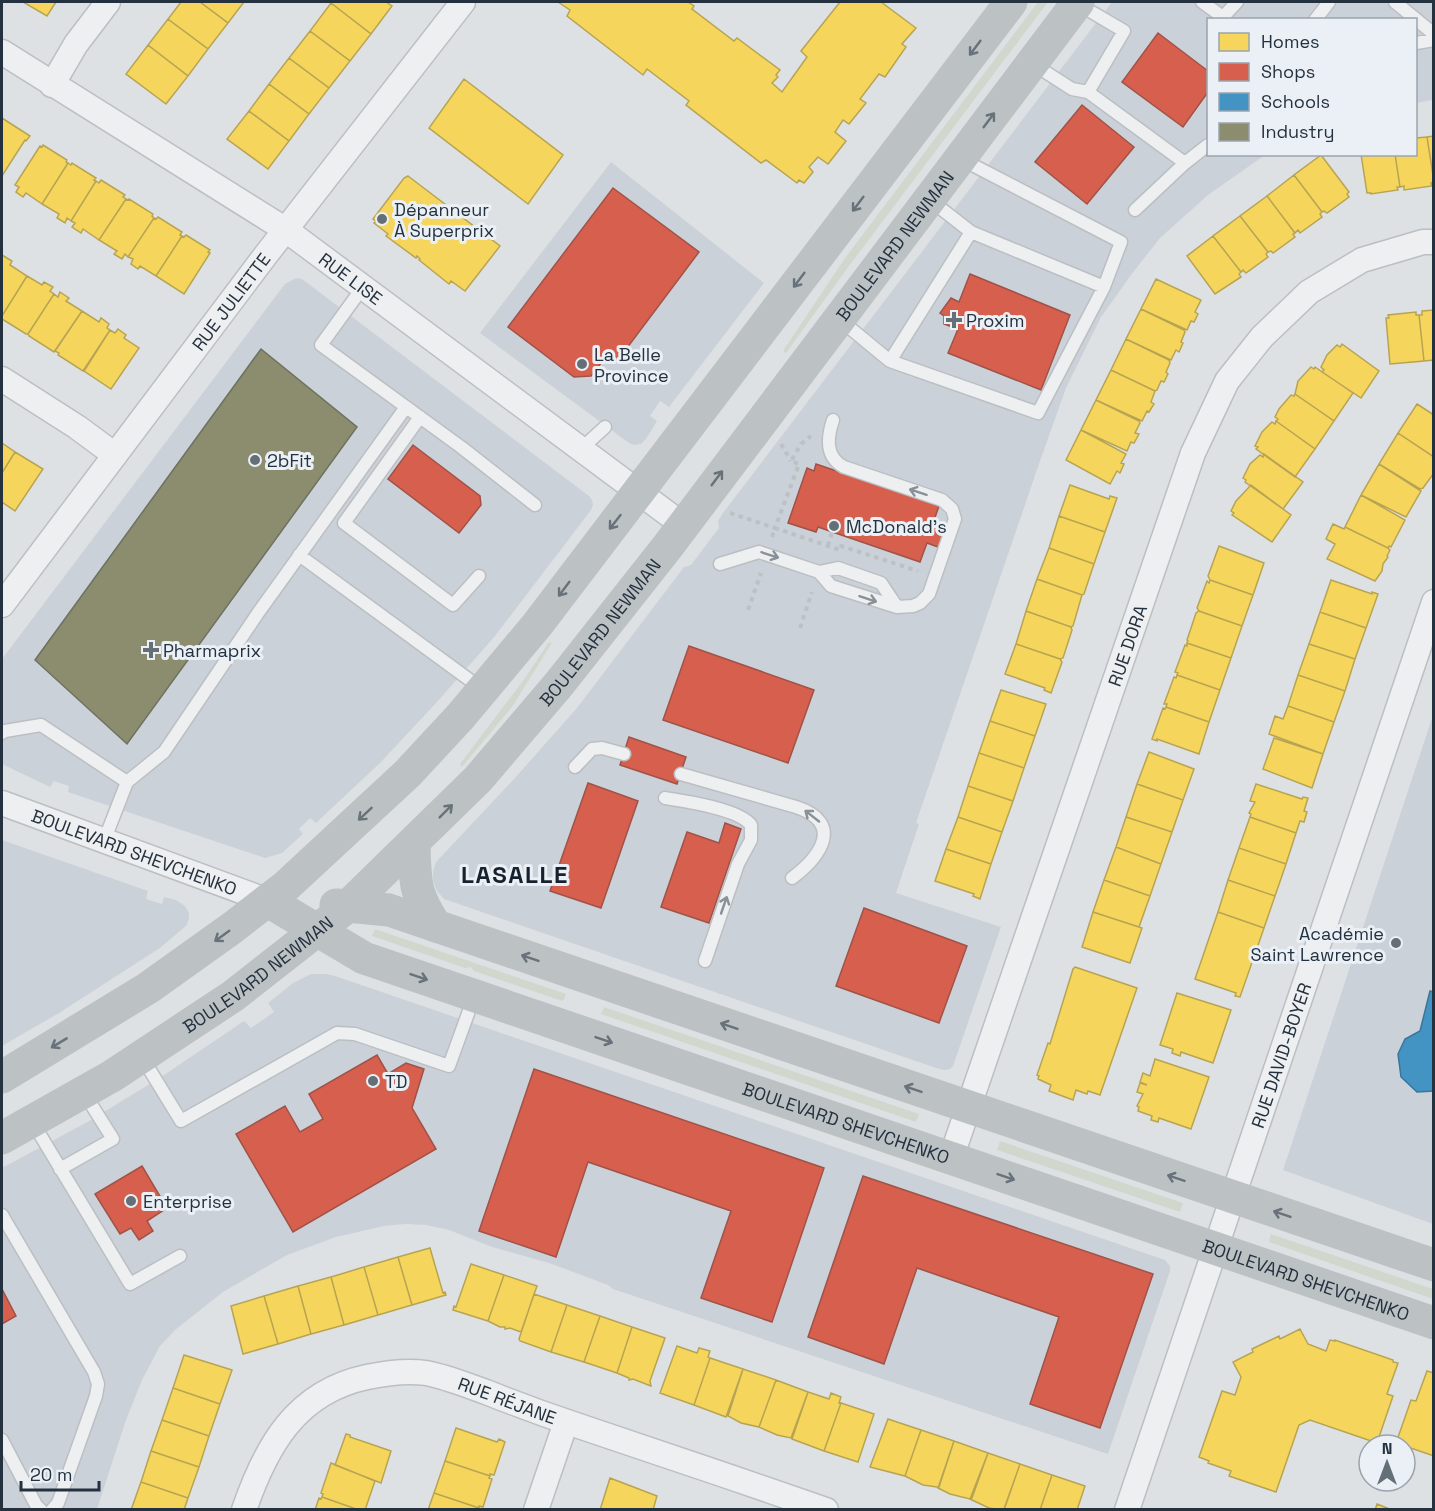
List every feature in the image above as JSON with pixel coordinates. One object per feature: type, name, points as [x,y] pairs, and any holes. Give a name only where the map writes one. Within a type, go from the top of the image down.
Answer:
[{"type":"main road","points":[[2,1077],[148,988],[268,901],[407,774],[460,717],[537,625],[1011,2]]},
{"type":"main road","name":"BOULEVARD NEWMAN","points":[[2,1138],[142,1058],[233,996],[319,931],[348,906],[478,779],[530,719],[683,525],[1078,2]]},
{"type":"main road","points":[[414,843],[417,891],[421,903],[436,926]]},
{"type":"main road","name":"BOULEVARD SHEVCHENKO","points":[[268,901],[389,909],[1434,1265]]},
{"type":"main road","name":"BOULEVARD SHEVCHENKO","points":[[268,901],[364,958],[1434,1323]]},
{"type":"street","points":[[52,85],[76,44],[108,2]]},
{"type":"street","name":"RUE JULIETTE","points":[[2,605],[286,230],[463,2]]},
{"type":"street","name":"RUE LISE","points":[[2,52],[286,230],[683,525]]},
{"type":"street","name":"RUE DORA","points":[[951,1158],[1193,453],[1227,381],[1262,337],[1309,292],[1362,260],[1423,242],[1434,242]]},
{"type":"street","points":[[2,379],[116,455]]},
{"type":"street","name":"RUE DAVID-BOYER","points":[[1127,1509],[1434,602]]},
{"type":"street","name":"BOULEVARD SHEVCHENKO","points":[[2,803],[268,901]]},
{"type":"street","name":"RUE RÉJANE","points":[[244,1509],[255,1476],[270,1448],[296,1414],[317,1397],[337,1386],[357,1379],[401,1372],[425,1373],[450,1379],[566,1422],[826,1509]]},
{"type":"street","points":[[536,1509],[566,1422]]},
{"type":"lane","points":[[1078,2],[1124,31],[1088,93]]},
{"type":"lane","points":[[1202,2],[1225,18],[1237,2]]},
{"type":"lane","points":[[1317,18],[1329,2]]},
{"type":"lane","points":[[1395,2],[1414,18]]},
{"type":"lane","points":[[1417,20],[1434,34]]},
{"type":"lane","points":[[1417,43],[1434,40]]},
{"type":"lane","points":[[1032,64],[1072,89],[1088,93],[1185,163]]},
{"type":"lane","points":[[1136,210],[1185,163],[1207,146]]},
{"type":"lane","points":[[838,318],[890,361],[1038,413],[1104,287],[1121,242],[960,159]]},
{"type":"lane","points":[[929,199],[971,232],[1104,287]]},
{"type":"lane","points":[[890,361],[971,232]]},
{"type":"lane","points":[[363,287],[321,345],[535,505]]},
{"type":"lane","points":[[104,841],[127,782],[164,752],[240,639],[406,407]]},
{"type":"lane","points":[[420,417],[344,523],[453,605],[479,576]]},
{"type":"lane","points":[[819,572],[831,586],[897,607],[913,606],[929,594],[954,525],[954,514],[948,504],[942,500],[840,465],[831,456],[828,445],[833,420]]},
{"type":"lane","points":[[581,449],[605,427]]},
{"type":"lane","points":[[720,564],[759,552],[819,572],[838,568],[874,579],[884,585],[897,607]]},
{"type":"lane","points":[[299,555],[483,690]]},
{"type":"lane","points":[[2,733],[41,725],[127,782]]},
{"type":"lane","points":[[575,766],[592,749],[602,748],[624,754]]},
{"type":"lane","points":[[681,774],[813,814],[822,826],[822,839],[817,856],[792,878]]},
{"type":"lane","points":[[664,798],[713,807],[742,817],[751,825],[751,840],[738,864],[705,961]]},
{"type":"lane","points":[[142,1058],[181,1121],[337,1033],[355,1034],[449,1066],[474,996]]},
{"type":"lane","points":[[60,1169],[113,1139],[84,1093]]},
{"type":"lane","points":[[32,1122],[130,1284],[180,1256]]},
{"type":"lane","points":[[2,1215],[94,1372],[98,1384],[96,1396],[58,1503],[52,1509]]},
{"type":"lane","points":[[2,1440],[36,1505],[41,1509]]},
{"type":"path","points":[[791,461],[801,444],[815,435]]},
{"type":"path","points":[[772,537],[799,464],[791,461],[777,437]]},
{"type":"path","points":[[721,510],[775,528]]},
{"type":"path","points":[[828,545],[832,532]]},
{"type":"path","points":[[748,610],[761,572]]},
{"type":"path","points":[[800,628],[812,593]]},
{"type":"shaded area","points":[[1038,2],[1048,2],[786,353],[783,351],[845,258]]},
{"type":"shaded area","points":[[1112,2],[1433,2],[1433,100],[1417,103],[1417,18],[1207,18],[1207,156],[1264,156],[1208,195],[1160,238],[1101,317],[1066,388],[1040,461],[916,823],[919,824],[896,893],[1001,927],[953,1066],[950,1069],[936,1068],[444,899],[437,891],[433,881],[436,862],[577,708],[684,567],[691,565],[719,528],[718,521]]},
{"type":"shaded area","points":[[611,162],[764,283],[669,407],[660,401],[650,416],[657,421],[646,439],[641,444],[634,445],[480,333]]},
{"type":"shaded area","points":[[296,278],[302,279],[589,496],[593,505],[495,636],[437,702],[381,762],[316,823],[310,818],[299,829],[303,834],[282,853],[265,858],[68,792],[69,786],[54,781],[50,787],[2,764],[2,659],[285,284]]},
{"type":"shaded area","points":[[549,642],[552,643],[512,707],[462,767],[460,764],[525,678]]},
{"type":"shaded area","name":"Académie Saint Lawrence","points":[[1433,715],[1433,1224],[1283,1170]]},
{"type":"shaded area","points":[[2,840],[148,891],[146,899],[162,904],[164,897],[176,900],[185,906],[189,918],[187,925],[160,948],[59,1013],[2,1046]]},
{"type":"shaded area","points":[[375,929],[566,994],[564,1000],[474,971],[471,967],[465,968],[372,936]]},
{"type":"shaded area","points":[[311,974],[335,976],[1165,1260],[1170,1266],[1170,1271],[1108,1454],[613,1289],[608,1285],[549,1263],[492,1247],[449,1230],[426,1225],[405,1224],[384,1226],[336,1237],[287,1255],[223,1292],[175,1330],[160,1346],[142,1380],[126,1420],[97,1509],[2,1510],[2,1168],[91,1120],[164,1075],[244,1021],[251,1028],[274,1012],[268,1003],[293,983]]},
{"type":"shaded area","points":[[604,1007],[919,1114],[916,1122],[601,1014]]},
{"type":"shaded area","points":[[1000,1141],[1183,1203],[1180,1212],[997,1150]]},
{"type":"shaded area","points":[[1271,1234],[1433,1289],[1433,1299],[1269,1242]]},
{"type":"building: Homes","points":[[23,2],[56,2],[47,16]]},
{"type":"building: Homes","points":[[181,2],[200,2],[228,23],[208,49],[168,19]]},
{"type":"building: Homes","points":[[200,2],[244,2],[228,23]]},
{"type":"building: Homes","points":[[332,2],[386,2],[392,6],[371,34]]},
{"type":"building: Homes","points":[[558,2],[688,2],[694,6],[692,9],[734,41],[737,38],[780,70],[776,75],[778,77],[772,83],[782,92],[807,57],[801,51],[840,2],[881,2],[916,28],[902,44],[906,47],[885,77],[879,74],[860,99],[866,103],[849,124],[843,120],[835,132],[846,141],[828,164],[818,157],[809,167],[813,172],[804,183],[799,180],[797,183],[766,160],[761,163],[686,105],[689,101],[647,69],[643,75],[567,16],[570,10]]},
{"type":"building: Homes","points":[[331,3],[371,34],[350,61],[310,31]]},
{"type":"building: Homes","points":[[168,19],[208,49],[188,76],[148,45]]},
{"type":"building: Homes","points":[[310,31],[350,61],[329,88],[289,58]]},
{"type":"building: Homes","points":[[148,45],[188,76],[166,104],[126,74]]},
{"type":"building: Homes","points":[[289,58],[329,88],[309,114],[269,84]]},
{"type":"building: Homes","points":[[464,79],[563,155],[528,204],[429,128]]},
{"type":"building: Homes","points":[[269,84],[309,114],[289,141],[249,111]]},
{"type":"building: Homes","points":[[249,111],[289,141],[268,169],[227,139]]},
{"type":"building: Homes","points":[[2,118],[30,136],[25,140],[2,176]]},
{"type":"building: Homes","points":[[1434,136],[1434,181],[1427,137]]},
{"type":"building: Homes","points":[[1427,137],[1434,182],[1431,183],[1432,186],[1404,190],[1404,186],[1400,187],[1395,156],[1417,156],[1417,138]]},
{"type":"building: Homes","points":[[43,145],[67,160],[68,163],[42,204],[26,193],[23,197],[16,192],[19,187],[15,185],[40,146]]},
{"type":"building: Homes","points":[[1322,156],[1349,192],[1347,194],[1349,197],[1327,213],[1322,212],[1294,175]]},
{"type":"building: Homes","points":[[1361,156],[1395,156],[1400,187],[1397,187],[1398,190],[1367,193]]},
{"type":"building: Homes","points":[[68,163],[71,165],[72,163],[96,178],[94,180],[96,181],[71,221],[67,218],[65,223],[57,218],[59,214],[42,204]]},
{"type":"building: Homes","points":[[1294,175],[1322,212],[1320,214],[1322,217],[1300,233],[1298,230],[1295,233],[1267,196]]},
{"type":"building: Homes","points":[[408,176],[500,246],[465,291],[451,281],[449,284],[417,256],[416,258],[386,236],[388,234],[374,223],[376,221],[373,219],[404,178]]},
{"type":"building: Homes","points":[[101,180],[125,195],[123,197],[126,199],[99,240],[83,229],[81,233],[72,227],[75,223],[71,221],[96,181],[99,183]]},
{"type":"building: Homes","points":[[1267,196],[1295,233],[1293,234],[1295,237],[1273,253],[1268,252],[1240,216]]},
{"type":"building: Homes","points":[[126,199],[153,214],[154,218],[128,257],[125,254],[122,259],[114,254],[117,251],[99,240]]},
{"type":"building: Homes","points":[[1240,216],[1268,252],[1266,254],[1268,257],[1246,273],[1243,270],[1241,272],[1213,236]]},
{"type":"building: Homes","points":[[158,217],[182,232],[180,235],[182,236],[156,276],[140,266],[138,269],[131,264],[133,259],[128,257],[154,218]]},
{"type":"building: Homes","points":[[186,235],[210,250],[208,252],[210,253],[184,294],[156,276],[182,236]]},
{"type":"building: Homes","points":[[1213,236],[1241,272],[1239,274],[1241,277],[1215,294],[1187,256]]},
{"type":"building: Homes","points":[[2,255],[12,261],[10,265],[27,276],[2,316]]},
{"type":"building: Homes","points":[[27,276],[42,285],[44,282],[53,287],[50,291],[54,294],[26,334],[2,319],[2,316]]},
{"type":"building: Homes","points":[[1156,279],[1201,300],[1195,312],[1198,314],[1194,322],[1191,321],[1187,330],[1141,309]]},
{"type":"building: Homes","points":[[60,292],[69,298],[66,301],[82,311],[54,352],[28,334],[54,294],[58,297]]},
{"type":"building: Homes","points":[[1141,309],[1184,330],[1181,342],[1183,343],[1179,352],[1176,350],[1171,360],[1126,339]]},
{"type":"building: Homes","points":[[1434,310],[1434,360],[1424,361],[1419,315],[1422,315],[1422,311]]},
{"type":"building: Homes","points":[[82,311],[99,322],[101,318],[109,324],[107,328],[110,330],[83,371],[55,351]]},
{"type":"building: Homes","points":[[1416,312],[1416,315],[1419,315],[1424,361],[1390,364],[1386,318],[1389,318],[1388,315]]},
{"type":"building: Homes","points":[[118,329],[126,335],[124,338],[139,348],[111,389],[84,371],[110,330],[115,333]]},
{"type":"building: Homes","points":[[1126,339],[1169,360],[1166,372],[1168,374],[1164,382],[1161,381],[1157,390],[1111,370]]},
{"type":"building: Homes","points":[[1342,344],[1379,371],[1361,398],[1322,372],[1324,370],[1321,367],[1327,355],[1337,345],[1340,347]]},
{"type":"building: Homes","points":[[1311,367],[1314,369],[1315,367],[1353,393],[1334,421],[1295,394],[1298,381]]},
{"type":"building: Homes","points":[[1111,370],[1155,391],[1151,402],[1154,404],[1142,421],[1096,400]]},
{"type":"building: Homes","points":[[1295,394],[1334,421],[1315,449],[1276,421],[1278,419],[1275,417],[1279,409],[1291,395]]},
{"type":"building: Homes","points":[[1096,400],[1139,421],[1135,433],[1139,434],[1134,443],[1131,442],[1127,451],[1081,430]]},
{"type":"building: Homes","points":[[1417,404],[1434,415],[1434,457],[1398,433]]},
{"type":"building: Homes","points":[[1276,421],[1315,449],[1295,477],[1256,449],[1258,447],[1255,446],[1262,432]]},
{"type":"building: Homes","points":[[1081,430],[1126,454],[1121,463],[1124,464],[1120,473],[1117,471],[1110,484],[1066,460]]},
{"type":"building: Homes","points":[[1398,433],[1434,457],[1434,473],[1423,488],[1420,489],[1379,464]]},
{"type":"building: Homes","points":[[2,443],[15,452],[2,473]]},
{"type":"building: Homes","points":[[15,452],[43,469],[15,511],[2,502],[2,473]]},
{"type":"building: Homes","points":[[1264,454],[1303,482],[1283,509],[1245,482],[1243,478],[1250,464],[1260,455],[1263,457]]},
{"type":"building: Homes","points":[[1379,464],[1421,491],[1406,517],[1361,495]]},
{"type":"building: Homes","points":[[1070,485],[1109,499],[1110,496],[1117,498],[1105,532],[1059,516]]},
{"type":"building: Homes","points":[[1251,485],[1291,515],[1272,542],[1232,515],[1234,513],[1231,511],[1236,501]]},
{"type":"building: Homes","points":[[1361,495],[1405,520],[1391,547],[1388,548],[1345,527]]},
{"type":"building: Homes","points":[[1059,516],[1105,532],[1094,564],[1049,548]]},
{"type":"building: Homes","points":[[1333,524],[1344,529],[1345,527],[1390,550],[1382,571],[1375,581],[1327,559],[1335,544],[1326,539]]},
{"type":"building: Homes","points":[[1219,546],[1264,563],[1253,595],[1210,580],[1208,576]]},
{"type":"building: Homes","points":[[1049,548],[1094,564],[1084,594],[1037,579]]},
{"type":"building: Homes","points":[[1037,579],[1082,595],[1073,626],[1026,611]]},
{"type":"building: Homes","points":[[1210,580],[1253,595],[1242,626],[1199,611],[1197,608],[1207,581],[1209,583]]},
{"type":"building: Homes","points":[[1331,580],[1378,594],[1366,628],[1320,612]]},
{"type":"building: Homes","points":[[1026,611],[1071,627],[1063,658],[1060,659],[1016,644]]},
{"type":"building: Homes","points":[[1199,611],[1242,626],[1231,658],[1187,643],[1196,613]]},
{"type":"building: Homes","points":[[1320,612],[1366,628],[1355,659],[1309,644]]},
{"type":"building: Homes","points":[[1187,643],[1231,658],[1220,690],[1177,675],[1178,673],[1175,672]]},
{"type":"building: Homes","points":[[1016,644],[1060,659],[1062,662],[1051,693],[1044,690],[1045,688],[1005,674]]},
{"type":"building: Homes","points":[[1309,644],[1355,659],[1345,691],[1298,675]]},
{"type":"building: Homes","points":[[1177,675],[1220,690],[1209,722],[1166,707],[1167,704],[1164,704],[1174,677],[1176,678]]},
{"type":"building: Homes","points":[[1298,675],[1345,691],[1334,722],[1288,706]]},
{"type":"building: Homes","points":[[1001,690],[1046,704],[1035,736],[990,721]]},
{"type":"building: Homes","points":[[1288,706],[1334,722],[1323,754],[1269,734],[1275,716],[1283,719]]},
{"type":"building: Homes","points":[[1166,707],[1209,722],[1199,754],[1152,739],[1163,708]]},
{"type":"building: Homes","points":[[990,721],[1035,736],[1024,768],[979,753]]},
{"type":"building: Homes","points":[[1274,738],[1323,754],[1312,788],[1263,769]]},
{"type":"building: Homes","points":[[1149,752],[1194,769],[1183,800],[1137,784]]},
{"type":"building: Homes","points":[[979,753],[1024,768],[1013,801],[968,786]]},
{"type":"building: Homes","points":[[1137,784],[1183,800],[1172,832],[1126,817]]},
{"type":"building: Homes","points":[[1256,784],[1302,799],[1303,797],[1308,798],[1304,811],[1307,812],[1304,822],[1300,821],[1296,833],[1250,817],[1249,813],[1255,802],[1250,801]]},
{"type":"building: Homes","points":[[968,786],[1013,801],[1002,832],[958,817]]},
{"type":"building: Homes","points":[[958,817],[1002,832],[991,864],[946,849]]},
{"type":"building: Homes","points":[[1126,817],[1172,832],[1161,864],[1116,847]]},
{"type":"building: Homes","points":[[1250,817],[1296,833],[1286,864],[1239,848]]},
{"type":"building: Homes","points":[[1116,847],[1161,864],[1150,896],[1104,880]]},
{"type":"building: Homes","points":[[1239,848],[1286,864],[1275,896],[1228,880]]},
{"type":"building: Homes","points":[[946,849],[991,864],[980,899],[973,896],[974,894],[935,881]]},
{"type":"building: Homes","points":[[1104,880],[1150,896],[1139,927],[1093,912]]},
{"type":"building: Homes","points":[[1228,880],[1275,896],[1264,928],[1218,912]]},
{"type":"building: Homes","points":[[1093,912],[1142,928],[1130,963],[1082,947]]},
{"type":"building: Homes","points":[[1218,912],[1264,928],[1240,997],[1235,996],[1236,993],[1195,979]]},
{"type":"building: Homes","points":[[1075,967],[1137,988],[1100,1095],[1076,1090],[1073,1100],[1049,1091],[1051,1085],[1038,1079],[1037,1075],[1048,1043],[1050,1044]]},
{"type":"building: Homes","points":[[1177,993],[1231,1010],[1213,1063],[1181,1052],[1180,1056],[1172,1053],[1173,1049],[1160,1045]]},
{"type":"building: Homes","points":[[1155,1059],[1209,1077],[1191,1129],[1159,1118],[1158,1122],[1151,1120],[1152,1116],[1138,1111],[1137,1106],[1143,1094],[1137,1092],[1140,1083],[1147,1085],[1140,1082],[1143,1073],[1150,1076]]},
{"type":"building: Homes","points":[[430,1248],[443,1293],[445,1292],[446,1295],[412,1305],[398,1257]]},
{"type":"building: Homes","points":[[398,1257],[412,1305],[378,1315],[364,1267]]},
{"type":"building: Homes","points":[[471,1264],[504,1275],[488,1321],[453,1310]]},
{"type":"building: Homes","points":[[364,1267],[378,1315],[344,1325],[331,1277]]},
{"type":"building: Homes","points":[[504,1275],[537,1286],[521,1332],[510,1328],[505,1329],[505,1327],[488,1321]]},
{"type":"building: Homes","points":[[331,1277],[344,1325],[311,1334],[298,1286]]},
{"type":"building: Homes","points":[[298,1286],[311,1334],[278,1344],[264,1296]]},
{"type":"building: Homes","points":[[534,1294],[567,1305],[551,1352],[519,1339]]},
{"type":"building: Homes","points":[[264,1296],[278,1344],[243,1354],[231,1306]]},
{"type":"building: Homes","points":[[567,1305],[600,1316],[584,1362],[551,1352]]},
{"type":"building: Homes","points":[[600,1316],[632,1327],[617,1373],[584,1362]]},
{"type":"building: Homes","points":[[632,1327],[665,1338],[650,1381],[651,1386],[633,1379],[629,1380],[617,1373]]},
{"type":"building: Homes","points":[[1300,1329],[1308,1344],[1326,1351],[1330,1340],[1335,1340],[1398,1363],[1387,1394],[1393,1396],[1380,1433],[1357,1433],[1357,1436],[1310,1420],[1299,1425],[1276,1492],[1229,1476],[1231,1471],[1208,1463],[1209,1461],[1199,1457],[1222,1391],[1235,1395],[1241,1377],[1233,1362],[1253,1352],[1252,1349],[1279,1336],[1280,1339]]},
{"type":"building: Homes","points":[[677,1346],[697,1353],[699,1348],[710,1351],[708,1357],[710,1358],[694,1405],[660,1393]]},
{"type":"building: Homes","points":[[184,1355],[232,1370],[220,1404],[173,1388]]},
{"type":"building: Homes","points":[[710,1358],[743,1369],[726,1417],[694,1405]]},
{"type":"building: Homes","points":[[743,1369],[776,1380],[759,1427],[741,1423],[728,1416]]},
{"type":"building: Homes","points":[[1427,1371],[1434,1373],[1434,1456],[1417,1450],[1417,1433],[1399,1433],[1411,1400],[1416,1401]]},
{"type":"building: Homes","points":[[776,1380],[808,1392],[791,1438],[759,1427]]},
{"type":"building: Homes","points":[[173,1388],[220,1404],[209,1436],[162,1420]]},
{"type":"building: Homes","points":[[808,1392],[829,1399],[831,1393],[841,1397],[839,1403],[841,1403],[824,1451],[792,1439]]},
{"type":"building: Homes","points":[[841,1403],[874,1414],[858,1462],[824,1451]]},
{"type":"building: Homes","points":[[888,1419],[921,1430],[905,1476],[870,1467]]},
{"type":"building: Homes","points":[[162,1420],[209,1436],[199,1467],[151,1451]]},
{"type":"building: Homes","points":[[456,1428],[497,1442],[499,1439],[505,1442],[494,1475],[490,1474],[490,1476],[445,1461]]},
{"type":"building: Homes","points":[[921,1430],[954,1441],[939,1487],[923,1485],[905,1476]]},
{"type":"building: Homes","points":[[346,1434],[391,1451],[381,1483],[335,1465]]},
{"type":"building: Homes","points":[[954,1441],[988,1453],[970,1499],[938,1488]]},
{"type":"building: Homes","points":[[151,1451],[199,1467],[188,1498],[141,1482]]},
{"type":"building: Homes","points":[[988,1453],[1020,1464],[1002,1510],[989,1508],[970,1499]]},
{"type":"building: Homes","points":[[445,1461],[490,1476],[489,1478],[492,1479],[483,1507],[479,1506],[479,1508],[434,1493]]},
{"type":"building: Homes","points":[[331,1463],[375,1481],[365,1510],[322,1497],[321,1493]]},
{"type":"building: Homes","points":[[1020,1464],[1052,1475],[1040,1510],[1004,1510]]},
{"type":"building: Homes","points":[[1052,1475],[1085,1486],[1077,1510],[1040,1510]]},
{"type":"building: Homes","points":[[610,1478],[657,1496],[653,1510],[600,1510]]},
{"type":"building: Homes","points":[[141,1482],[188,1498],[184,1510],[131,1510]]},
{"type":"building: Homes","points":[[434,1493],[479,1508],[478,1510],[428,1510]]},
{"type":"building: Homes","points":[[322,1497],[359,1510],[315,1510],[319,1498]]},
{"type":"building: Homes","points":[[1377,1504],[1392,1510],[1375,1510]]},
{"type":"building: Shops","points":[[1158,33],[1207,70],[1207,93],[1183,127],[1122,82]]},
{"type":"building: Shops","points":[[1082,105],[1134,147],[1087,204],[1035,162]]},
{"type":"building: Shops","points":[[613,188],[699,252],[618,360],[609,353],[591,376],[574,377],[508,327]]},
{"type":"building: Shops","points":[[970,274],[1070,315],[1041,390],[948,353],[958,329],[944,324],[944,316],[940,313],[951,298],[959,302]]},
{"type":"building: Shops","points":[[413,445],[480,496],[481,505],[459,533],[388,479]]},
{"type":"building: Shops","points":[[816,464],[939,506],[932,526],[944,531],[938,547],[927,543],[920,562],[818,527],[816,532],[788,523],[807,468],[814,471]]},
{"type":"building: Shops","points":[[689,646],[814,690],[788,763],[663,720]]},
{"type":"building: Shops","points":[[629,737],[686,757],[677,784],[620,765]]},
{"type":"building: Shops","points":[[588,783],[638,801],[601,908],[550,891]]},
{"type":"building: Shops","points":[[725,823],[741,829],[709,923],[661,907],[687,832],[719,843]]},
{"type":"building: Shops","points":[[864,908],[967,946],[939,1023],[836,986]]},
{"type":"building: Shops","points":[[377,1055],[388,1074],[406,1063],[424,1069],[412,1108],[436,1149],[293,1232],[236,1134],[285,1106],[300,1132],[323,1119],[309,1094]]},
{"type":"building: Shops","points":[[534,1069],[824,1168],[772,1322],[701,1298],[731,1211],[588,1162],[556,1257],[479,1231]]},
{"type":"building: Shops","name":"Enterprise","points":[[142,1166],[167,1208],[147,1221],[153,1231],[139,1240],[131,1228],[120,1234],[95,1194]]},
{"type":"building: Shops","points":[[863,1176],[1153,1274],[1100,1428],[1030,1404],[1059,1317],[917,1268],[884,1364],[808,1337]]},
{"type":"building: Shops","points":[[2,1289],[16,1316],[2,1324]]},
{"type":"building: Schools","points":[[1430,991],[1434,992],[1434,1091],[1417,1092],[1401,1077],[1398,1054],[1405,1039],[1420,1031]]},
{"type":"building: Industry","points":[[261,349],[357,427],[127,744],[35,660]]},
{"type":"place","name":"Dépanneur À Superprix","points":[[382,219]]},
{"type":"place","name":"Proxim","points":[[954,320]]},
{"type":"place","name":"La Belle Province","points":[[582,364]]},
{"type":"place","name":"2bFit","points":[[255,460]]},
{"type":"place","name":"McDonald's","points":[[834,526]]},
{"type":"place","name":"Pharmaprix","points":[[151,650]]},
{"type":"place","name":"Académie Saint Lawrence","points":[[1396,943]]},
{"type":"place","name":"TD","points":[[373,1081]]},
{"type":"place","name":"Enterprise","points":[[131,1201]]},
{"type":"district","name":"LASALLE","points":[[515,874]]}]
